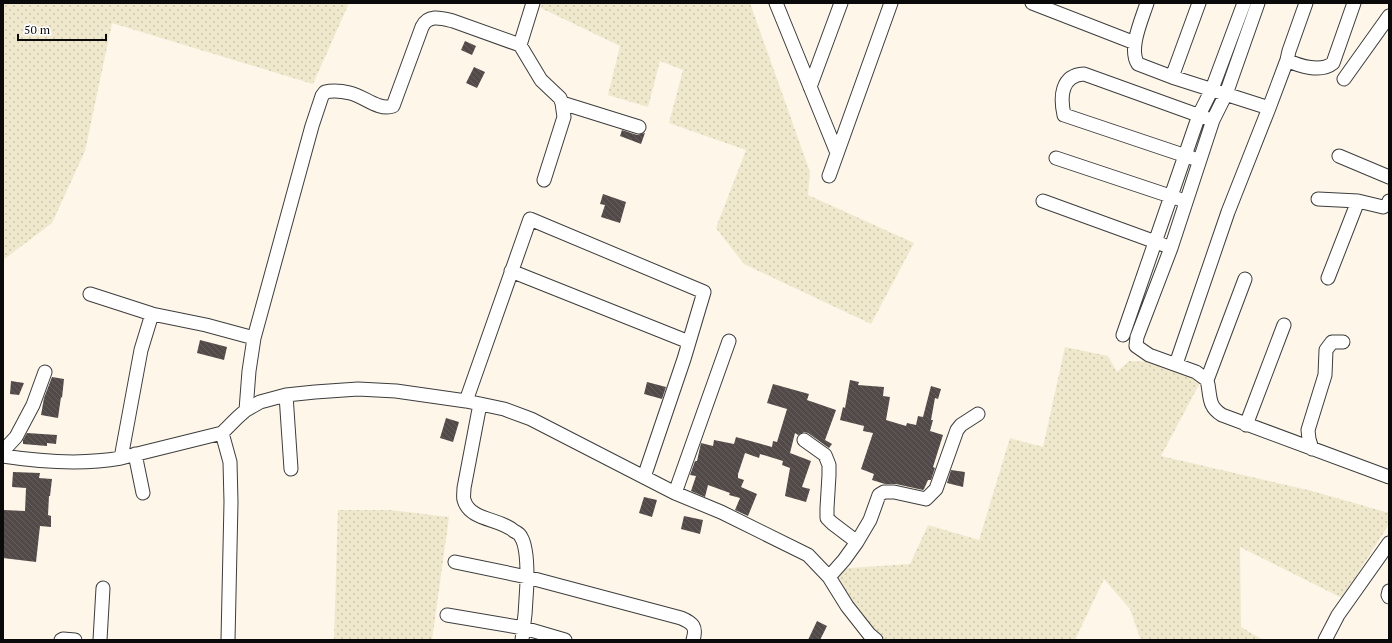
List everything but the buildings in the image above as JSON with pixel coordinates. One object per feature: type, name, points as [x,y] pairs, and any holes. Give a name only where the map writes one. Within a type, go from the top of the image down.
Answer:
[{"type":"street","points":[[520,45],[533,3]]},
{"type":"street","points":[[776,3],[837,153]]},
{"type":"street","points":[[829,176],[891,3]]},
{"type":"street","points":[[1032,3],[1135,43]]},
{"type":"street","points":[[1172,77],[1199,3]]},
{"type":"street","points":[[1123,335],[1199,115],[1212,89],[1244,3]]},
{"type":"street","points":[[1207,380],[1196,372],[1146,354],[1136,346],[1136,342],[1171,248],[1213,120],[1226,94],[1258,3]]},
{"type":"street","points":[[1176,364],[1228,212],[1287,60],[1306,3]]},
{"type":"street","points":[[1287,60],[1306,66],[1321,68],[1328,67],[1333,63],[1354,3]]},
{"type":"street","points":[[810,87],[836,4]]},
{"type":"street","points":[[1145,4],[1135,43],[1134,53],[1138,64],[1172,77],[1269,108]]},
{"type":"street","points":[[1344,79],[1389,16]]},
{"type":"street","points":[[246,410],[249,371],[254,338],[312,126],[322,96],[325,92],[334,91],[351,93],[379,106],[393,106],[424,21],[428,19],[453,21],[520,45],[541,80],[560,98],[562,102],[564,117],[544,180]]},
{"type":"street","points":[[1200,160],[1064,115],[1062,106],[1063,90],[1066,83],[1072,77],[1077,74],[1084,74],[1213,120]]},
{"type":"street","points":[[562,102],[639,127]]},
{"type":"street","points":[[1338,156],[1389,177]]},
{"type":"street","points":[[1056,158],[1186,201]]},
{"type":"street","points":[[1318,199],[1358,201],[1383,207],[1388,204],[1389,200]]},
{"type":"street","points":[[1043,201],[1171,248]]},
{"type":"street","points":[[1328,278],[1358,201]]},
{"type":"street","points":[[466,401],[530,219],[704,292],[644,477]]},
{"type":"street","points":[[511,272],[688,342]]},
{"type":"street","points":[[1245,279],[1207,380],[1210,402],[1214,409],[1222,415],[1246,425],[1389,477]]},
{"type":"street","points":[[90,294],[152,314],[206,325],[254,338]]},
{"type":"street","points":[[121,458],[141,350],[152,314]]},
{"type":"street","points":[[1246,425],[1284,325]]},
{"type":"street","points":[[675,493],[729,341]]},
{"type":"street","points":[[1312,449],[1308,430],[1325,375],[1326,350],[1334,341],[1343,342]]},
{"type":"street","points":[[3,451],[16,437],[33,405],[45,372]]},
{"type":"street","points":[[3,456],[50,462],[121,458],[222,433],[246,410],[260,402],[286,395],[315,392],[358,389],[396,391],[466,401],[504,409],[531,419],[675,493],[721,512],[808,555],[829,577],[847,606],[869,634],[876,640]]},
{"type":"street","points":[[286,395],[291,469]]},
{"type":"street","points":[[480,404],[464,488],[464,500],[469,510],[476,515],[510,528],[521,536],[525,548],[527,577],[523,634]]},
{"type":"street","points":[[829,577],[857,542],[870,520],[879,495],[884,492],[890,492],[926,499],[936,489],[957,430],[961,424],[978,414]]},
{"type":"street","points":[[222,433],[230,462],[231,488],[228,640]]},
{"type":"street","points":[[804,440],[825,455],[829,465],[827,518],[857,542]]},
{"type":"street","points":[[135,454],[143,493]]},
{"type":"street","points":[[1325,640],[1338,615],[1389,543]]},
{"type":"street","points":[[455,562],[527,577],[681,618],[691,622],[694,627],[693,640]]},
{"type":"street","points":[[100,640],[103,588]]},
{"type":"street","points":[[1389,591],[1389,597]]},
{"type":"street","points":[[447,615],[523,634],[565,640]]},
{"type":"street","points":[[61,640],[75,640]]},
{"type":"shaded area","points":[[3,3],[349,3],[313,84],[112,23],[85,151],[52,223],[3,260]]},
{"type":"shaded area","points":[[542,3],[750,3],[810,172],[808,195],[914,243],[871,324],[744,264],[716,228],[746,150],[669,123],[683,70],[660,61],[648,107],[608,95],[620,46],[541,8]]},
{"type":"shaded area","points":[[1065,347],[1108,356],[1117,372],[1129,361],[1156,362],[1203,377],[1161,456],[1312,491],[1389,513],[1389,524],[1342,598],[1240,547],[1241,627],[1263,640],[1147,640],[1140,638],[1130,609],[1104,579],[1075,640],[883,640],[857,612],[834,569],[910,564],[928,525],[979,540],[1010,438],[1043,447]]},
{"type":"shaded area","points":[[338,510],[390,510],[449,517],[432,640],[334,640]]}]
